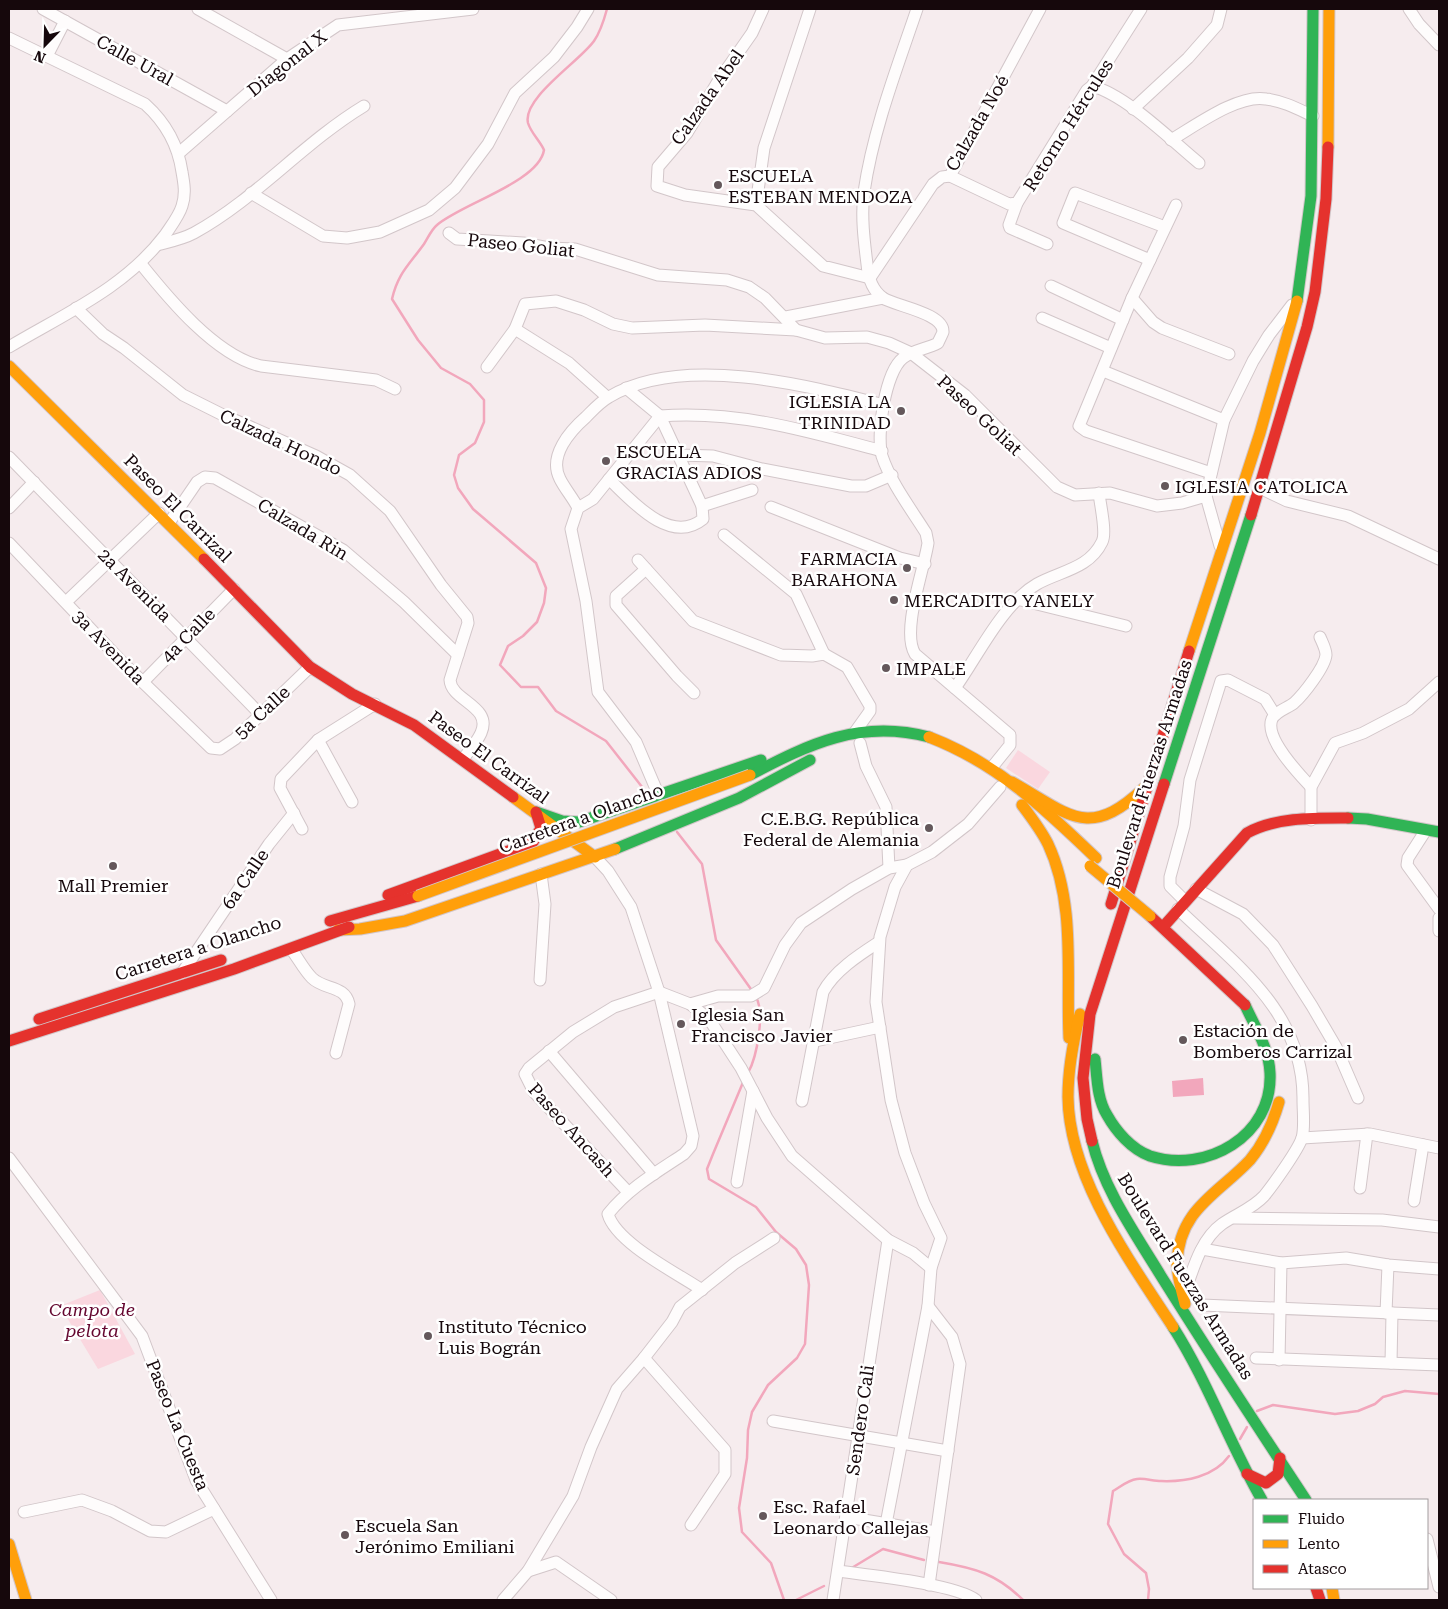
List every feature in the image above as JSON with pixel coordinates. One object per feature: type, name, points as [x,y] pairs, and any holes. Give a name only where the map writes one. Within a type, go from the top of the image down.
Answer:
[{"type":"main road","name":"Boulevard Fuerzas Armadas","points":[[1107,917],[1221,548],[1260,433],[1298,298],[1310,196],[1313,116],[1313,9]]},
{"type":"main road","name":"Boulevard Fuerzas Armadas","points":[[1305,1499],[1189,1321],[1120,1209],[1098,1165],[1087,1119],[1083,1078],[1090,1014],[1260,488],[1307,327],[1320,257],[1326,199],[1329,127],[1329,9]]},
{"type":"main road","name":"Paseo El Carrizal","points":[[9,366],[159,513],[310,667],[352,694],[409,722],[463,759],[595,857]]},
{"type":"main road","name":"Carretera a Olancho","points":[[752,779],[803,749],[855,732],[897,731],[928,736],[958,748],[993,766],[1012,782],[1120,889],[1245,1005]]},
{"type":"main road","name":"Carretera a Olancho","points":[[843,748],[860,743],[917,743],[954,759],[987,777],[1093,862]]},
{"type":"main road","points":[[566,834],[566,825],[571,823],[631,806],[770,756],[803,749]]},
{"type":"main road","name":"Carretera a Olancho","points":[[9,1029],[239,954],[420,900],[814,758],[760,788],[595,857]]},
{"type":"main road","points":[[1012,782],[1059,808],[1090,819],[1106,817],[1121,810],[1147,784]]},
{"type":"main road","points":[[1022,805],[1047,842],[1064,894],[1067,915],[1066,1006],[1070,1054]]},
{"type":"main road","points":[[536,812],[571,823]]},
{"type":"main road","points":[[336,925],[412,885],[533,842],[541,834],[542,825],[536,812]]},
{"type":"main road","points":[[1162,927],[1252,829],[1264,824],[1311,820],[1365,819],[1439,832]]},
{"type":"main road","points":[[336,925],[363,931],[424,915],[595,857]]},
{"type":"main road","name":"Carretera a Olancho","points":[[9,1041],[291,949],[336,925]]},
{"type":"main road","name":"Boulevard Fuerzas Armadas","points":[[1093,964],[1070,1054],[1068,1085],[1072,1128],[1079,1159],[1092,1192],[1199,1370],[1247,1474],[1261,1499]]},
{"type":"main road","points":[[1090,1014],[1101,1098],[1106,1114],[1117,1131],[1129,1144],[1145,1154],[1161,1160],[1192,1162],[1221,1153],[1240,1140],[1261,1116],[1268,1099],[1270,1084],[1265,1042],[1245,1005]]},
{"type":"main road","points":[[1189,1321],[1177,1265],[1178,1251],[1187,1224],[1204,1198],[1242,1168],[1263,1142],[1277,1112],[1282,1085],[1276,1050],[1270,1036],[1255,1012],[1245,1005]]},
{"type":"main road","points":[[1247,1474],[1266,1483],[1277,1475],[1280,1458]]},
{"type":"main road","points":[[1288,1491],[1304,1499]]},
{"type":"main road","points":[[9,1545],[26,1600]]},
{"type":"street","name":"Calle Ural","points":[[43,9],[227,111]]},
{"type":"street","points":[[198,9],[287,59]]},
{"type":"street","name":"Diagonal X","points":[[179,153],[287,59],[338,25],[440,11],[473,9]]},
{"type":"street","points":[[251,193],[323,236],[347,238],[380,232],[429,210],[455,188],[488,144],[515,93],[554,57],[577,28],[588,9]]},
{"type":"street","name":"Calzada Abel","points":[[756,205],[685,195],[657,186],[658,168],[687,133],[717,82],[752,33],[763,9]]},
{"type":"street","points":[[810,9],[764,148],[756,205],[823,266],[870,278]]},
{"type":"street","points":[[917,9],[876,138],[864,192],[863,226],[873,288],[883,298],[930,315],[941,325],[943,332],[938,343],[911,353],[902,359],[890,378],[884,392],[882,451],[892,475],[926,533],[928,543],[911,627],[911,647],[915,654],[1010,734],[1010,745],[993,766]]},
{"type":"street","name":"Calzada Noé","points":[[870,278],[934,184],[942,177],[950,176],[1040,9]]},
{"type":"street","name":"Retorno Hércules","points":[[950,176],[1009,204],[1017,202],[1087,90],[1092,86],[1142,9]]},
{"type":"street","points":[[1133,109],[1188,58],[1217,25],[1221,9]]},
{"type":"street","points":[[1409,9],[1419,24],[1439,44]]},
{"type":"street","points":[[47,56],[65,21]]},
{"type":"street","points":[[9,38],[145,104],[162,120],[179,153],[185,190],[176,220],[141,264],[111,288],[9,348]]},
{"type":"street","points":[[1092,86],[1100,88],[1133,109],[1199,163]]},
{"type":"street","points":[[1171,140],[1238,102],[1251,99],[1265,98],[1313,116]]},
{"type":"street","points":[[157,245],[193,234],[251,193],[343,119],[364,106]]},
{"type":"street","points":[[1150,260],[1063,223],[1075,193],[1165,227]]},
{"type":"street","points":[[1017,202],[1008,225],[1010,228],[1047,244]]},
{"type":"street","points":[[1176,205],[1132,298],[1080,426],[1086,431],[1210,473]]},
{"type":"street","name":"Paseo Goliat","points":[[449,233],[457,239],[523,242],[549,248],[575,249],[658,275],[727,280],[749,287],[765,298],[786,317],[796,330],[825,338],[867,337],[889,343],[911,353],[965,395],[1057,487],[1075,494],[1110,493],[1157,506],[1182,503],[1206,496]]},
{"type":"street","points":[[141,264],[169,300],[198,328],[246,360],[261,366],[376,380],[395,389]]},
{"type":"street","points":[[1051,286],[1123,320]]},
{"type":"street","points":[[786,317],[883,298]]},
{"type":"street","points":[[1132,298],[1153,322],[1162,328],[1229,354]]},
{"type":"street","points":[[1221,548],[1206,496],[1224,420],[1269,335],[1298,298]]},
{"type":"street","points":[[487,367],[515,329],[525,304],[556,301],[584,310],[613,324],[632,328],[704,325],[796,330]]},
{"type":"street","name":"Calzada Hondo","points":[[76,308],[103,334],[124,348],[183,395],[326,461],[350,475],[372,492],[390,511],[441,585],[467,617],[468,623],[450,680],[451,690],[473,705],[480,713],[483,723],[480,736],[463,759]]},
{"type":"street","points":[[1042,318],[1111,348]]},
{"type":"street","points":[[515,329],[569,363],[608,397]]},
{"type":"street","points":[[1103,371],[1224,420]]},
{"type":"street","points":[[578,508],[559,478],[558,456],[564,441],[577,424],[608,397],[626,388],[667,376],[759,378],[816,388],[884,405]]},
{"type":"street","points":[[609,479],[638,507],[666,526],[680,527],[699,522],[703,510],[660,416],[626,388]]},
{"type":"street","points":[[657,797],[636,742],[598,692],[586,601],[571,529],[578,508],[593,499],[660,416],[695,413],[756,419],[882,451]]},
{"type":"street","points":[[679,455],[714,456],[797,477],[851,486],[866,486],[892,475]]},
{"type":"street","name":"2a Avenida","points":[[9,457],[187,637],[260,714]]},
{"type":"street","name":"Calzada Rin","points":[[169,523],[198,482],[205,476],[215,478],[343,550],[404,602],[458,655]]},
{"type":"street","points":[[9,508],[34,482]]},
{"type":"street","points":[[1260,488],[1287,501],[1348,516],[1439,559]]},
{"type":"street","points":[[703,510],[752,490]]},
{"type":"street","points":[[955,688],[992,632],[1017,599],[1036,584],[1084,564],[1096,552],[1104,540],[1099,494]]},
{"type":"street","points":[[771,507],[900,558],[925,564]]},
{"type":"street","points":[[66,602],[159,513]]},
{"type":"street","points":[[724,535],[796,594],[824,654],[848,667],[870,706],[870,711],[855,732]]},
{"type":"street","name":"3a Avenida","points":[[9,543],[143,682],[211,748]]},
{"type":"street","points":[[694,693],[616,605],[616,596],[642,565],[693,621],[781,655],[812,656],[824,654]]},
{"type":"street","name":"4a Calle","points":[[143,682],[234,589]]},
{"type":"street","points":[[1017,599],[1126,626]]},
{"type":"street","points":[[1311,787],[1298,773],[1275,740],[1272,724],[1275,715],[1303,694],[1325,661],[1326,653],[1320,637]]},
{"type":"street","name":"5a Calle","points":[[211,748],[218,750],[226,746],[310,667]]},
{"type":"street","points":[[1183,1296],[1202,1248],[1216,1229],[1257,1203],[1264,1196],[1302,1138],[1301,1074],[1298,1053],[1281,1016],[1262,990],[1182,905],[1170,886],[1170,877],[1184,826],[1190,780],[1220,681],[1228,680],[1265,699],[1275,715]]},
{"type":"street","points":[[1311,820],[1311,787],[1335,743],[1363,733],[1409,710],[1439,682]]},
{"type":"street","points":[[302,829],[282,793],[280,782],[318,740],[375,704]]},
{"type":"street","points":[[318,740],[352,802]]},
{"type":"street","points":[[860,743],[866,766],[886,807],[889,868]]},
{"type":"street","points":[[690,1004],[718,996],[751,996],[764,988],[785,945],[801,923],[852,889],[889,868],[907,865],[932,852],[968,824],[1000,787]]},
{"type":"street","name":"6a Calle","points":[[182,973],[269,844],[294,812]]},
{"type":"street","points":[[1426,830],[1408,858],[1407,865],[1439,908]]},
{"type":"street","name":"Paseo El Carrizal","points":[[595,857],[608,871],[631,907],[659,992],[693,1136],[691,1146],[684,1154],[628,1192],[608,1214],[610,1221],[638,1251],[678,1273],[702,1290]]},
{"type":"street","points":[[886,1524],[903,1444],[928,1306],[931,1268],[941,1238],[924,1203],[905,1153],[891,1100],[876,1002],[879,942],[895,887],[907,865]]},
{"type":"street","points":[[540,980],[545,904],[541,874]]},
{"type":"street","points":[[1196,890],[1243,914],[1272,945],[1336,1047],[1358,1098]]},
{"type":"street","points":[[1439,918],[1439,931]]},
{"type":"street","points":[[802,1101],[823,992],[828,983],[860,955],[879,942]]},
{"type":"street","points":[[291,949],[311,977],[317,982],[344,992],[347,996],[349,1004],[336,1053]]},
{"type":"street","points":[[659,992],[690,1004],[709,1019],[741,1068],[767,1118],[792,1156],[888,1240],[913,1253],[931,1268]]},
{"type":"street","name":"Paseo Ancash","points":[[628,1192],[534,1092],[525,1074],[529,1068],[573,1032],[614,1006],[659,992]]},
{"type":"street","points":[[815,1041],[880,1027]]},
{"type":"street","points":[[549,1051],[654,1174]]},
{"type":"street","points":[[738,1182],[753,1091]]},
{"type":"street","points":[[1302,1138],[1367,1134],[1439,1148]]},
{"type":"street","points":[[1360,1188],[1367,1134]]},
{"type":"street","points":[[1414,1201],[1423,1145]]},
{"type":"street","name":"Paseo La Cuesta","points":[[9,1158],[142,1336],[196,1480],[271,1600]]},
{"type":"street","points":[[1232,1218],[1382,1220],[1439,1227]]},
{"type":"street","points":[[503,1600],[528,1571],[573,1496],[591,1447],[617,1389],[672,1322],[680,1307],[735,1263],[774,1238]]},
{"type":"street","name":"Sendero Cali","points":[[833,1600],[888,1240]]},
{"type":"street","points":[[1202,1248],[1281,1263],[1346,1258],[1388,1266],[1439,1269]]},
{"type":"street","points":[[1278,1360],[1281,1263]]},
{"type":"street","points":[[1388,1266],[1391,1363]]},
{"type":"street","points":[[1202,1305],[1439,1315]]},
{"type":"street","points":[[928,1306],[952,1337],[960,1364],[929,1585]]},
{"type":"street","points":[[644,1358],[725,1450],[725,1474],[691,1525]]},
{"type":"street","points":[[1256,1358],[1439,1365]]},
{"type":"street","points":[[773,1421],[948,1451]]},
{"type":"street","points":[[24,1512],[82,1500],[112,1511],[150,1531],[166,1532],[182,1527],[214,1509]]},
{"type":"street","points":[[846,1517],[936,1532]]},
{"type":"street","points":[[1428,1543],[1439,1588]]},
{"type":"street","points":[[528,1571],[556,1562],[611,1600]]},
{"type":"street","points":[[838,1571],[929,1585],[969,1596],[976,1600]]},
{"type":"green space","points":[[1018,750],[1050,772],[1038,789],[1006,768]]},
{"type":"green space","name":"Campo de pelota","points":[[100,1290],[135,1354],[98,1369],[60,1306]]},
{"type":"shaded area","points":[[1203,1078],[1204,1095],[1173,1097],[1172,1081]]},
{"type":"waterway","points":[[607,9],[594,41],[543,91],[534,102],[529,113],[529,127],[544,150],[539,162],[529,172],[498,192],[448,217],[437,225],[397,282],[392,299],[418,340],[441,368],[470,384],[484,400],[484,422],[475,443],[459,455],[454,475],[458,488],[473,509],[536,563],[546,588],[544,603],[537,622],[523,636],[508,646],[500,665],[521,687],[538,687],[556,711],[606,741],[646,792]]},
{"type":"waterway","points":[[677,832],[702,864],[716,940],[753,992]]},
{"type":"waterway","points":[[748,1073],[759,1035],[760,1013],[756,997]]},
{"type":"waterway","points":[[744,1080],[707,1169],[709,1179],[756,1207],[776,1232],[796,1249],[806,1265],[809,1285],[805,1344],[797,1358],[768,1385],[752,1412],[748,1430],[747,1458],[739,1508],[742,1532],[771,1563],[784,1600]]},
{"type":"waterway","points":[[1257,1411],[1273,1405],[1335,1414],[1358,1411],[1375,1404],[1383,1397],[1405,1391],[1439,1394]]},
{"type":"waterway","points":[[1240,1439],[1247,1427]]},
{"type":"waterway","points":[[1148,1600],[1149,1589],[1146,1573],[1124,1554],[1108,1524],[1113,1491],[1127,1482],[1137,1479],[1170,1481],[1198,1477],[1215,1469],[1229,1456]]},
{"type":"waterway","points":[[850,1569],[883,1549],[924,1560]]},
{"type":"waterway","points":[[939,1562],[975,1570],[994,1578],[1023,1600]]},
{"type":"waterway","points":[[796,1600],[824,1586]]},
{"type":"traffic: fast","points":[[1297,301],[1311,196],[1313,9]]},
{"type":"traffic: fast","points":[[1164,784],[1251,515]]},
{"type":"traffic: fast","points":[[750,775],[793,753],[836,738],[858,733],[880,731],[904,732],[929,737]]},
{"type":"traffic: fast","points":[[536,812],[562,821],[579,822],[761,760]]},
{"type":"traffic: fast","points":[[615,849],[739,798],[810,760]]},
{"type":"traffic: fast","points":[[1348,818],[1367,819],[1439,832]]},
{"type":"traffic: fast","points":[[1095,1059],[1101,1102],[1115,1127],[1130,1144],[1150,1156],[1171,1160],[1193,1159],[1213,1154],[1232,1145],[1248,1132],[1260,1115],[1268,1095],[1270,1073],[1267,1055],[1245,1005]]},
{"type":"traffic: fast","points":[[1092,1141],[1104,1177],[1131,1227],[1305,1499]]},
{"type":"traffic: fast","points":[[1173,1327],[1197,1369],[1261,1499]]},
{"type":"traffic: slow","points":[[1328,147],[1329,9]]},
{"type":"traffic: slow","points":[[1189,651],[1260,433],[1297,301]]},
{"type":"traffic: slow","points":[[9,366],[204,559]]},
{"type":"traffic: slow","points":[[929,737],[976,760],[1019,788],[1096,858]]},
{"type":"traffic: slow","points":[[418,896],[750,775]]},
{"type":"traffic: slow","points":[[1012,782],[1064,812],[1078,817],[1093,818],[1108,814],[1125,804],[1144,788]]},
{"type":"traffic: slow","points":[[513,797],[595,857]]},
{"type":"traffic: slow","points":[[1022,805],[1048,844],[1057,867],[1063,891],[1068,940],[1069,1038]]},
{"type":"traffic: slow","points":[[338,930],[360,929],[405,921],[615,849]]},
{"type":"traffic: slow","points":[[1090,866],[1150,916]]},
{"type":"traffic: slow","points":[[1080,1014],[1071,1055],[1068,1097],[1071,1127],[1079,1158],[1090,1188],[1121,1247],[1173,1327]]},
{"type":"traffic: slow","points":[[1185,1304],[1177,1263],[1179,1244],[1185,1229],[1202,1204],[1238,1172],[1260,1147],[1274,1118],[1279,1102]]},
{"type":"traffic: slow","points":[[9,1544],[26,1600]]},
{"type":"traffic: slow","points":[[1332,1589],[1334,1600]]},
{"type":"traffic: jam","points":[[1251,515],[1307,327],[1315,292],[1326,199],[1328,147]]},
{"type":"traffic: jam","points":[[204,559],[310,667],[352,694],[414,725],[513,797]]},
{"type":"traffic: jam","points":[[1111,904],[1189,651]]},
{"type":"traffic: jam","points":[[1092,1141],[1087,1119],[1083,1078],[1090,1014],[1164,784]]},
{"type":"traffic: jam","points":[[388,895],[533,842],[541,828],[536,812]]},
{"type":"traffic: jam","points":[[1163,927],[1247,833],[1270,824],[1296,819],[1348,818]]},
{"type":"traffic: jam","points":[[330,921],[418,896]]},
{"type":"traffic: jam","points":[[1150,916],[1245,1005]]},
{"type":"traffic: jam","points":[[9,1041],[234,969],[349,927]]},
{"type":"traffic: jam","points":[[39,1019],[221,960]]},
{"type":"traffic: jam","points":[[1247,1474],[1266,1483],[1278,1474],[1280,1458]]},
{"type":"traffic: jam","points":[[1316,1589],[1320,1600]]},
{"type":"place","name":"ESCUELA ESTEBAN MENDOZA","points":[[718,185]]},
{"type":"place","name":"IGLESIA LA TRINIDAD","points":[[901,411]]},
{"type":"place","name":"ESCUELA GRACIAS ADIOS","points":[[606,461]]},
{"type":"place","name":"IGLESIA CATOLICA","points":[[1165,486]]},
{"type":"place","name":"FARMACIA BARAHONA","points":[[907,568]]},
{"type":"place","name":"MERCADITO YANELY","points":[[894,600]]},
{"type":"place","name":"IMPALE","points":[[886,668]]},
{"type":"place","name":"C.E.B.G. República Federal de Alemania","points":[[929,828]]},
{"type":"place","name":"Mall Premier","points":[[113,866]]},
{"type":"place","name":"Iglesia San Francisco Javier","points":[[681,1024]]},
{"type":"place","name":"Estación de Bomberos Carrizal","points":[[1183,1040]]},
{"type":"place","name":"Instituto Técnico Luis Bográn","points":[[428,1336]]},
{"type":"place","name":"Esc. Rafael Leonardo Callejas","points":[[763,1516]]},
{"type":"place","name":"Escuela San Jerónimo Emiliani","points":[[345,1535]]}]
